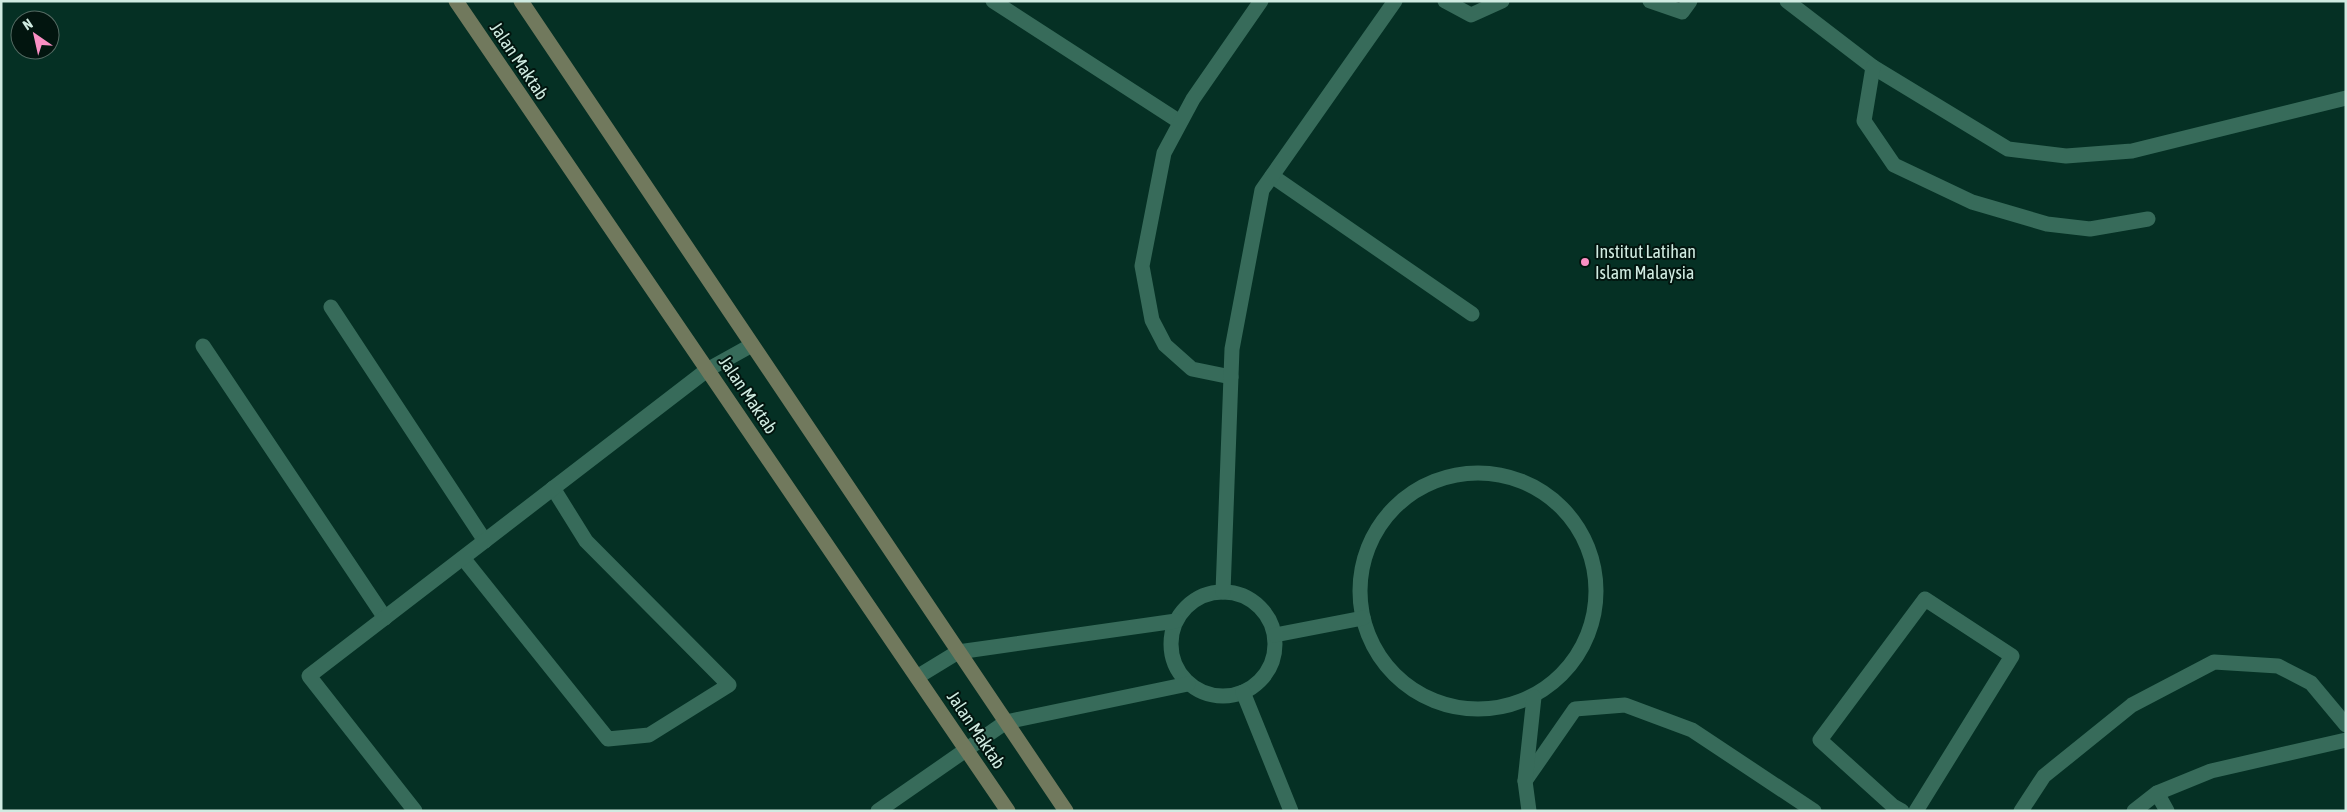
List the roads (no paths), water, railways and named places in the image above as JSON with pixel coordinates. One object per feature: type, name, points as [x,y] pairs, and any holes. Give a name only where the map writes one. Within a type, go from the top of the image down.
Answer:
[{"type":"street","name":"Jalan Maktab","points":[[456,1],[1008,811]]},
{"type":"street","name":"Jalan Maktab","points":[[521,1],[1066,811]]},
{"type":"street","points":[[993,1],[1180,122]]},
{"type":"street","points":[[1231,377],[1192,369],[1166,345],[1152,320],[1142,266],[1164,153],[1192,99],[1261,1]]},
{"type":"street","points":[[1223,592],[1232,349],[1262,190],[1395,1]]},
{"type":"street","points":[[1446,1],[1471,15],[1502,1]]},
{"type":"street","points":[[1650,1],[1682,12],[1690,1]]},
{"type":"street","points":[[1787,1],[1873,67],[2008,149],[2066,156],[2132,152],[2346,98]]},
{"type":"street","points":[[1873,67],[1864,121],[1894,165],[1972,202],[2047,224],[2090,229],[2148,219]]},
{"type":"street","points":[[1272,176],[1472,314]]},
{"type":"street","points":[[331,307],[485,541]]},
{"type":"street","points":[[415,811],[309,676],[707,370],[752,345]]},
{"type":"street","points":[[203,346],[385,618]]},
{"type":"street","points":[[1463,473],[1504,474],[1542,490],[1573,518],[1592,554],[1598,596],[1589,636],[1566,671],[1534,697],[1494,709],[1453,708],[1414,692],[1384,665],[1364,628],[1363,618],[1359,587],[1368,547],[1390,511],[1423,486],[1463,473]]},
{"type":"street","points":[[463,558],[608,739],[649,735],[729,685],[586,541],[553,488]]},
{"type":"street","points":[[1223,592],[1247,597],[1260,606],[1270,619],[1275,635],[1276,651],[1271,667],[1262,680],[1234,696],[1217,697],[1202,692],[1188,684],[1174,665],[1170,642],[1176,621],[1186,607],[1199,598],[1223,592]]},
{"type":"street","points":[[1902,811],[1893,806],[1820,740],[1925,599],[2012,656],[1916,811]]},
{"type":"street","points":[[1275,635],[1363,618]]},
{"type":"street","points":[[917,677],[958,652],[1176,621]]},
{"type":"street","points":[[2021,811],[2044,776],[2132,705],[2214,662],[2278,666],[2311,683],[2346,725]]},
{"type":"street","points":[[878,811],[1006,722],[1188,684]]},
{"type":"street","points":[[1243,692],[1291,811]]},
{"type":"street","points":[[1529,811],[1525,781],[1534,697]]},
{"type":"street","points":[[1525,781],[1575,709],[1625,704],[1692,730],[1814,811]]},
{"type":"street","points":[[2134,811],[2157,793],[2211,771],[2346,740]]},
{"type":"street","points":[[2157,793],[2167,811]]},
{"type":"place","name":"Institut Latihan Islam Malaysia","points":[[1585,262]]}]
